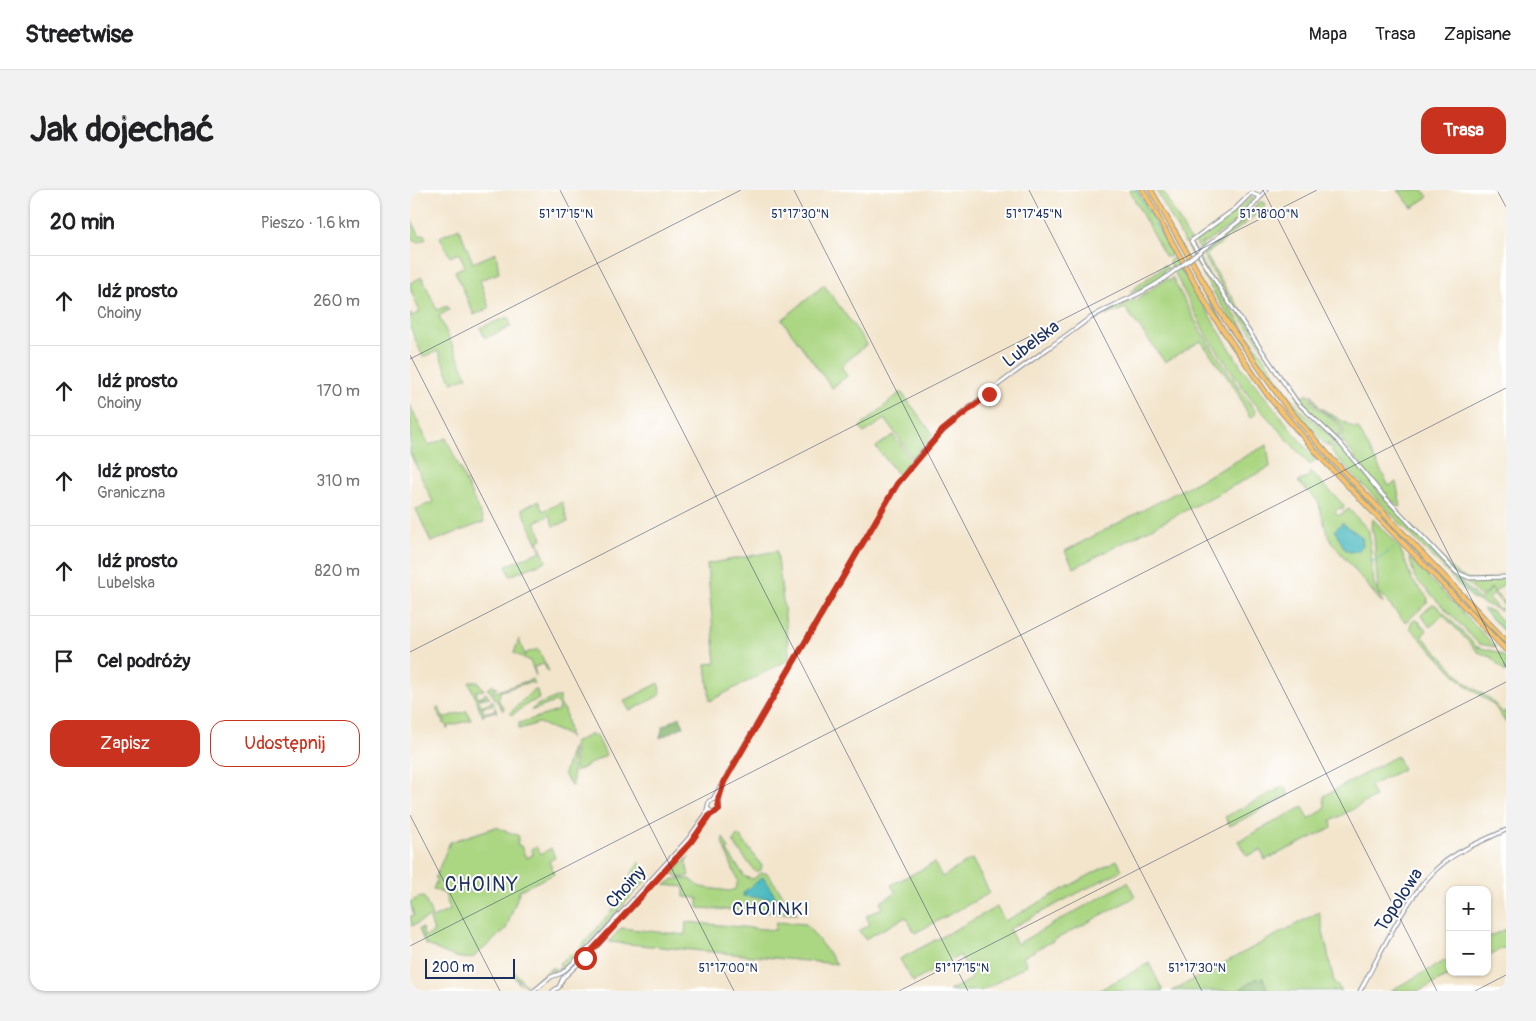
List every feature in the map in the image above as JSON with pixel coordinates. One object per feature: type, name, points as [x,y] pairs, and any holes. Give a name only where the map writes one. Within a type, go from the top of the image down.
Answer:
[{"type":"highway","points":[[1143,190],[1204,302],[1264,390],[1325,462],[1506,650]]},
{"type":"highway","points":[[1151,190],[1210,295],[1242,346],[1286,406],[1331,458],[1506,641]]},
{"type":"street","name":"Lubelska","points":[[721,789],[896,486],[936,438],[954,420],[1090,317],[1141,294],[1165,278],[1243,218],[1266,190]]},
{"type":"street","points":[[1261,197],[1254,193],[1250,194],[1235,209],[1191,240],[1223,294],[1294,399],[1336,438],[1380,492],[1459,574],[1473,578],[1506,577]]},
{"type":"street","points":[[721,789],[718,801],[720,809],[712,812],[708,809],[708,802],[721,789]]},
{"type":"street","points":[[713,799],[718,801]]},
{"type":"street","name":"Choiny","points":[[534,991],[551,977],[557,976],[585,952],[681,848],[708,809]]},
{"type":"street","name":"Choiny","points":[[553,991],[559,987],[669,866],[712,812]]},
{"type":"street","name":"Topolowa","points":[[1360,991],[1412,898],[1432,873],[1450,858],[1506,830]]},
{"type":"street","points":[[557,976],[561,983]]},
{"type":"green space","points":[[1129,190],[1138,190],[1172,252],[1170,257],[1165,256]]},
{"type":"green space","points":[[1156,190],[1162,190],[1190,240],[1188,243],[1185,243]]},
{"type":"green space","points":[[1398,190],[1423,190],[1428,197],[1412,208]]},
{"type":"green space","points":[[1252,196],[1254,197],[1240,217],[1206,243],[1201,243],[1205,251],[1208,252],[1207,249],[1242,222],[1259,202],[1264,202],[1265,207],[1206,255],[1229,294],[1227,296],[1195,241],[1237,210]]},
{"type":"green space","points":[[412,221],[420,236],[424,234],[426,239],[419,242],[413,239],[410,242],[410,222]]},
{"type":"green space","points":[[459,228],[473,263],[496,253],[499,273],[480,280],[489,308],[474,315],[455,271],[465,266],[459,253],[450,257],[440,237]]},
{"type":"green space","points":[[1172,233],[1217,313],[1250,363],[1278,400],[1334,466],[1506,644],[1506,648],[1332,467],[1276,401],[1226,331],[1170,234]]},
{"type":"green space","points":[[1192,245],[1216,287],[1291,398],[1300,409],[1335,439],[1332,440],[1335,440],[1338,437],[1338,435],[1337,437],[1298,402],[1299,398],[1309,394],[1312,402],[1338,424],[1341,429],[1341,435],[1330,448],[1328,443],[1327,447],[1307,424],[1253,353],[1220,303],[1190,252],[1188,247]]},
{"type":"green space","points":[[1174,258],[1242,368],[1315,459],[1318,458],[1310,465],[1250,398],[1204,331],[1170,264],[1169,261]]},
{"type":"green space","points":[[1165,265],[1169,269],[1163,270],[1163,275],[1142,290],[1130,292]]},
{"type":"green space","points":[[422,277],[437,310],[447,306],[449,310],[439,316],[467,377],[452,383],[438,351],[423,357],[410,327],[410,313],[412,316],[420,312],[410,288],[410,283]]},
{"type":"green space","points":[[1172,277],[1200,330],[1255,411],[1255,415],[1250,418],[1235,388],[1201,341],[1165,362],[1125,308],[1106,316],[1106,311],[1137,299],[1166,279],[1170,281]]},
{"type":"green space","points":[[824,285],[867,344],[841,366],[847,376],[832,388],[782,320]]},
{"type":"green space","points":[[1231,295],[1267,350],[1265,352],[1228,298]]},
{"type":"green space","points":[[508,317],[511,327],[485,338],[480,328]]},
{"type":"green space","points":[[901,392],[933,434],[913,458],[885,419],[864,433],[860,427]]},
{"type":"green space","points":[[1312,394],[1319,407],[1354,428],[1358,428],[1389,486],[1396,482],[1401,507],[1397,506],[1395,501],[1392,502],[1368,476],[1343,441],[1338,444],[1338,448],[1340,444],[1383,497],[1455,572],[1466,578],[1473,579],[1506,578],[1506,582],[1495,592],[1491,588],[1481,597],[1463,579],[1461,582],[1480,600],[1491,589],[1504,602],[1506,601],[1506,608],[1494,594],[1489,599],[1499,610],[1501,608],[1501,611],[1472,598],[1336,457],[1331,450],[1342,437],[1341,425],[1318,407]]},
{"type":"green space","points":[[410,405],[429,445],[446,438],[484,522],[431,542],[416,509],[433,502],[410,453]]},
{"type":"green space","points":[[893,435],[912,460],[899,476],[876,447]]},
{"type":"green space","points":[[1267,445],[1270,467],[1074,568],[1065,551]]},
{"type":"green space","points":[[1310,471],[1344,505],[1343,509],[1339,508],[1335,512],[1338,516],[1349,509],[1369,531],[1374,584],[1383,604],[1333,544],[1327,533],[1318,501],[1298,482],[1309,476]]},
{"type":"green space","points":[[538,501],[543,511],[562,502],[568,522],[553,526],[550,515],[535,522],[542,539],[538,541],[546,561],[510,576],[506,566],[541,551],[522,509]]},
{"type":"green space","points":[[1373,519],[1400,548],[1412,580],[1428,598],[1427,603],[1407,621],[1404,621],[1378,592],[1374,536],[1371,528]]},
{"type":"green space","points":[[777,551],[790,659],[710,701],[706,664],[716,663],[707,564]]},
{"type":"green space","points":[[1409,557],[1496,647],[1479,644],[1415,578]]},
{"type":"green space","points":[[1433,604],[1477,647],[1497,652],[1506,658],[1506,673],[1491,657],[1478,652],[1443,615],[1430,627],[1421,615]]},
{"type":"green space","points":[[1483,609],[1493,612],[1506,626],[1506,634]]},
{"type":"green space","points":[[1415,620],[1420,622],[1420,625],[1427,630],[1422,636],[1466,683],[1489,698],[1503,713],[1506,710],[1506,723],[1493,704],[1464,684],[1410,628],[1411,623]]},
{"type":"green space","points":[[519,639],[525,656],[526,653],[538,649],[549,671],[547,671],[544,664],[534,667],[536,676],[530,661],[514,653]]},
{"type":"green space","points":[[533,679],[534,684],[530,682],[501,691],[498,699],[504,709],[503,711],[487,689],[493,685],[494,688],[498,687],[493,690],[495,692]]},
{"type":"green space","points":[[469,682],[478,682],[484,690],[476,691],[478,698],[484,696],[485,693],[490,697],[479,699],[481,706],[492,700],[495,704],[482,707],[484,713],[495,710],[495,707],[497,713],[496,711],[484,714],[483,717]]},
{"type":"green space","points":[[659,683],[660,695],[630,711],[624,701]]},
{"type":"green space","points":[[537,690],[539,699],[529,703],[512,715],[510,713],[532,691]]},
{"type":"green space","points":[[560,697],[560,706],[565,710],[570,738],[539,723],[519,729],[519,723],[558,711],[559,706],[555,702],[530,711],[537,705]]},
{"type":"green space","points":[[439,707],[443,718],[466,710],[471,720],[449,726],[447,730],[447,725],[443,723],[445,720],[442,720],[436,709]]},
{"type":"green space","points":[[680,717],[684,726],[660,738],[663,726]]},
{"type":"green space","points":[[591,734],[592,736],[596,734],[606,755],[575,772],[574,743]]},
{"type":"green space","points":[[572,748],[573,786],[572,787],[564,774]]},
{"type":"green space","points":[[1397,756],[1403,769],[1370,786],[1375,797],[1331,821],[1332,828],[1265,860],[1261,850],[1247,856],[1238,841],[1303,807],[1309,819],[1325,809],[1324,796]]},
{"type":"green space","points":[[1284,786],[1289,795],[1230,826],[1225,817]]},
{"type":"green space","points":[[496,827],[519,836],[517,844],[521,846],[526,858],[533,855],[532,848],[536,847],[541,854],[551,848],[555,858],[549,861],[554,874],[520,890],[506,929],[474,957],[456,957],[425,944],[419,929],[422,928],[425,937],[434,932],[430,919],[450,910],[445,894],[433,889],[437,880],[435,878],[450,842]]},
{"type":"green space","points":[[736,836],[740,836],[762,866],[761,870],[755,872],[741,853],[733,841]]},
{"type":"green space","points":[[723,837],[729,849],[727,851],[745,877],[753,879],[761,873],[767,873],[789,903],[785,903],[784,906],[791,905],[797,914],[774,913],[775,906],[772,906],[771,912],[698,908],[698,898],[684,897],[684,887],[665,885],[674,879],[690,879],[700,887],[730,891],[735,889],[738,881],[722,842]]},
{"type":"green space","points":[[689,856],[686,862],[689,875],[679,877],[675,875],[673,873]]},
{"type":"green space","points":[[972,859],[990,893],[915,933],[906,917],[865,939],[859,931],[870,924],[866,916],[882,908],[880,902],[896,893],[891,885],[934,863],[942,877]]},
{"type":"green space","points":[[1117,860],[1122,870],[1009,929],[1017,944],[1128,882],[1135,897],[1023,957],[1027,965],[981,991],[949,991],[972,979],[960,955],[913,982],[900,959],[997,907],[1005,921]]},
{"type":"green space","points":[[639,862],[646,873],[645,881],[587,945],[561,969],[557,970],[561,967],[559,963],[580,948],[627,893],[630,877]]},
{"type":"green space","points":[[424,897],[432,916],[412,926],[410,916],[414,916],[410,902]]},
{"type":"green space","points":[[1319,912],[1334,982],[1342,991],[1172,991]]},
{"type":"green space","points":[[686,922],[775,930],[776,922],[806,924],[837,964],[609,942],[621,928],[685,935]]},
{"type":"green space","points":[[1506,929],[1506,947],[1491,954],[1491,936]]},
{"type":"green space","points":[[1446,960],[1446,976],[1448,976],[1419,991],[1390,991]]},
{"type":"green space","points":[[1149,963],[1163,991],[1098,991]]},
{"type":"green space","points":[[553,967],[556,970],[549,972],[528,988],[516,977],[520,985],[514,977],[515,972],[527,987]]},
{"type":"green space","points":[[1263,978],[1267,989],[1238,991],[1255,979]]},
{"type":"water","points":[[1342,523],[1362,537],[1363,545],[1358,551],[1349,552],[1344,548],[1335,530]]},
{"type":"water","points":[[763,877],[777,899],[743,896],[744,892]]},
{"type":"waterway","points":[[1136,190],[1171,253]]},
{"type":"waterway","points":[[1174,259],[1182,273]]},
{"type":"waterway","points":[[1413,530],[1475,600]]},
{"type":"waterway","points":[[1369,561],[1376,561],[1394,548]]},
{"type":"waterway","points":[[1484,610],[1506,632]]},
{"type":"district","name":"CHOINY","points":[[482,884]]},
{"type":"district","name":"CHOINKI","points":[[771,909]]},
{"type":"route","points":[[585,958],[691,842],[712,812],[719,810],[720,803],[718,801],[724,782],[896,486],[943,430],[989,394]]}]
